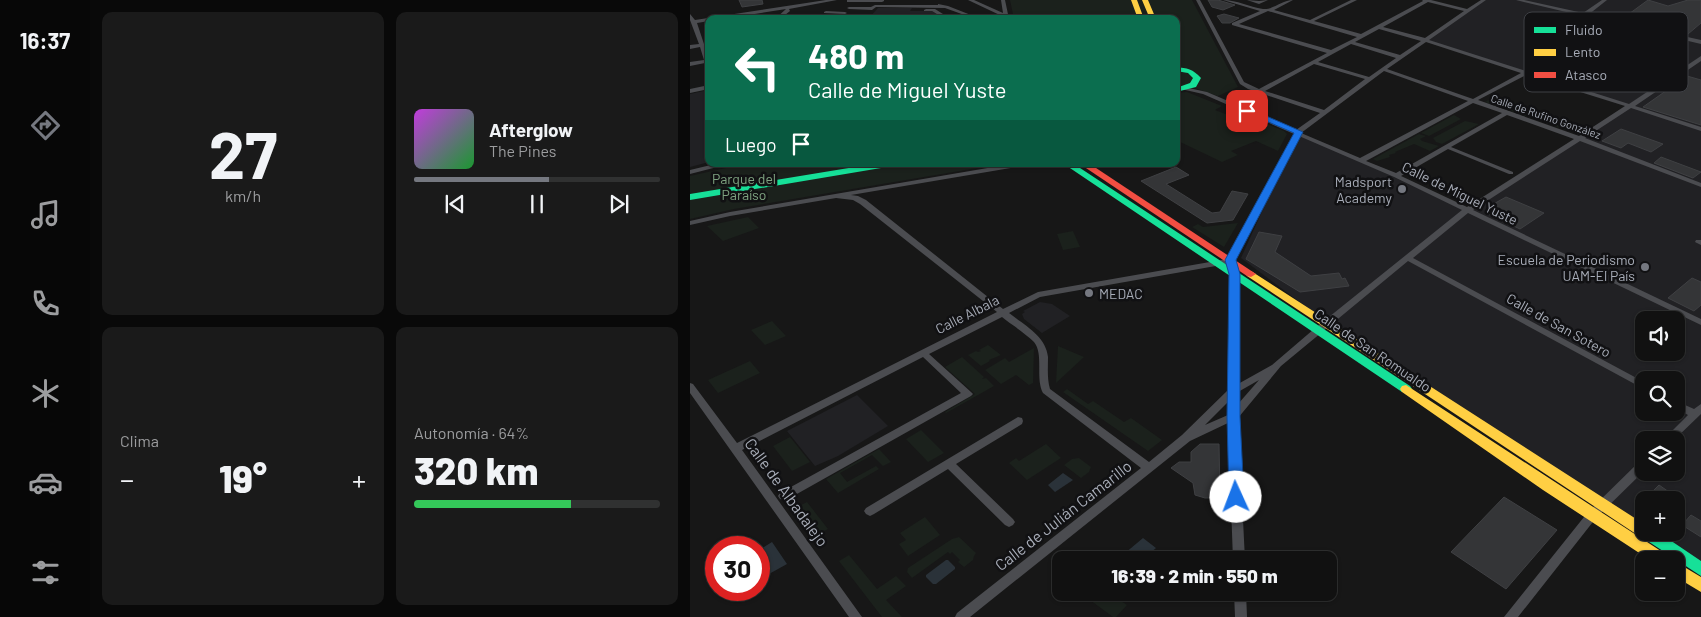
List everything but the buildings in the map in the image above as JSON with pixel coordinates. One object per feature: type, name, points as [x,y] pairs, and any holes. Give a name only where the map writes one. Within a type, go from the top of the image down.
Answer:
[{"type":"main road","points":[[1134,0],[1140,15]]},
{"type":"main road","points":[[1145,0],[1151,15]]},
{"type":"main road","points":[[1180,69],[1196,76],[1197,80],[1184,88]]},
{"type":"main road","points":[[690,189],[819,167]]},
{"type":"main road","points":[[690,197],[869,167]]},
{"type":"main road","name":"Calle de San Romualdo","points":[[1073,167],[1218,262],[1317,331],[1648,551]]},
{"type":"main road","name":"Calle de San Romualdo","points":[[1089,167],[1635,526]]},
{"type":"main road","name":"Calle de San Romualdo","points":[[1658,541],[1701,568]]},
{"type":"main road","points":[[1685,575],[1701,585]]},
{"type":"street","points":[[789,0],[790,8]]},
{"type":"street","points":[[741,15],[835,0]]},
{"type":"street","points":[[842,15],[852,5],[849,0],[931,0],[968,15]]},
{"type":"street","points":[[970,0],[1001,15]]},
{"type":"street","points":[[1003,0],[1006,15]]},
{"type":"street","points":[[1198,0],[1242,82],[1260,91],[1325,112]]},
{"type":"street","points":[[1228,0],[1361,36]]},
{"type":"street","points":[[1249,0],[1259,3],[1266,0]]},
{"type":"street","points":[[1291,0],[1234,24],[1331,52]]},
{"type":"street","points":[[1312,20],[1355,0]]},
{"type":"street","points":[[1260,91],[1426,0],[1468,11]]},
{"type":"street","points":[[1239,551],[1233,417],[1234,274],[1230,260],[1298,132],[1383,69],[1484,0]]},
{"type":"street","points":[[1518,0],[1571,12]]},
{"type":"street","points":[[1588,12],[1605,0]]},
{"type":"street","points":[[804,15],[815,6]]},
{"type":"street","points":[[808,12],[872,9],[875,6],[946,7]]},
{"type":"street","points":[[916,6],[912,10],[933,10],[942,15]]},
{"type":"street","points":[[782,15],[790,8]]},
{"type":"street","points":[[690,15],[698,30],[705,55]]},
{"type":"street","points":[[1379,27],[1524,73]]},
{"type":"street","points":[[690,32],[698,30]]},
{"type":"street","points":[[1688,39],[1701,42]]},
{"type":"street","points":[[690,47],[705,40]]},
{"type":"street","points":[[1350,42],[1400,57]]},
{"type":"street","name":"Calle de Julián Camarillo","points":[[1688,67],[1701,58]]},
{"type":"street","points":[[690,64],[705,61]]},
{"type":"street","points":[[1312,62],[1370,79]]},
{"type":"street","name":"Calle de Rufino González","points":[[1383,69],[1578,138],[1701,185]]},
{"type":"street","points":[[1362,160],[1524,74]]},
{"type":"street","points":[[690,91],[705,88]]},
{"type":"street","name":"Calle de Miguel Yuste","points":[[1184,88],[1205,93],[1362,160],[1701,322]]},
{"type":"street","name":"Calle de Miguel Yuste","points":[[1184,88],[1205,93]]},
{"type":"street","points":[[1585,92],[1701,129]]},
{"type":"street","name":"Calle de Julián Camarillo","points":[[1186,438],[1233,417],[1278,364],[1466,211],[1651,92]]},
{"type":"street","points":[[1396,176],[1506,113]]},
{"type":"street","points":[[1451,150],[1511,174]]},
{"type":"street","points":[[690,172],[711,167]]},
{"type":"street","points":[[690,223],[1005,167]]},
{"type":"street","points":[[863,202],[874,192],[885,188]]},
{"type":"street","points":[[836,196],[855,198],[863,202],[1038,341],[1044,350],[1042,381],[1046,390],[1149,468]]},
{"type":"street","name":"Calle de San Sotero","points":[[1408,258],[1635,381]]},
{"type":"street","name":"Calle Albala","points":[[736,448],[1038,295],[1230,260]]},
{"type":"street","points":[[784,496],[968,394],[927,357]]},
{"type":"street","name":"Calle de Julián Camarillo","points":[[961,617],[1186,438],[1233,390],[1278,364]]},
{"type":"street","name":"Calle de Albadalejo","points":[[690,386],[856,617]]},
{"type":"street","points":[[1677,431],[1698,411],[1685,407]]},
{"type":"street","points":[[870,511],[1018,421]]},
{"type":"street","points":[[949,463],[1009,522]]},
{"type":"street","points":[[1510,617],[1592,515],[1635,473]]},
{"type":"street","points":[[1240,601],[1241,617]]},
{"type":"shaded area","points":[[1484,0],[1701,0],[1701,569],[1685,559],[1685,551],[1673,551],[1657,541],[1685,541],[1685,491],[1635,491],[1635,526],[1346,337],[1241,258],[1298,132],[1466,211],[1630,106],[1587,92],[1688,92],[1688,12],[1524,12],[1524,72],[1425,40]]},
{"type":"shaded area","points":[[878,8],[912,8],[910,11],[932,11],[939,15],[872,15]]},
{"type":"shaded area","points":[[704,91],[705,95],[705,163],[690,167],[690,94]]},
{"type":"shaded area","points":[[1040,302],[1052,304],[1070,316],[1042,333],[1024,319],[1022,314],[1025,312],[1023,311]]},
{"type":"shaded area","points":[[857,395],[888,426],[838,456],[815,466],[787,431]]},
{"type":"shaded area","points":[[1063,473],[1073,480],[1055,492],[1048,485]]},
{"type":"shaded area","points":[[1143,538],[1156,548],[1152,551],[1128,551]]},
{"type":"shaded area","points":[[772,542],[787,564],[770,573],[770,543]]},
{"type":"shaded area","points":[[946,560],[955,569],[936,584],[933,584],[926,575]]},
{"type":"green space","points":[[1010,0],[1192,0],[1238,87],[1218,96],[1195,88],[1180,90],[1180,15],[1013,15]]},
{"type":"green space","points":[[1187,92],[1222,106],[1215,110],[1233,117],[1240,113],[1284,131],[1287,134],[1278,151],[1256,141],[1231,151],[1238,155],[1222,162],[1180,142],[1180,93]]},
{"type":"green space","points":[[1495,96],[1582,126],[1572,132],[1485,102]]},
{"type":"green space","points":[[1454,115],[1461,119],[1429,136],[1421,133]]},
{"type":"green space","points":[[1465,121],[1479,124],[1442,144],[1436,142],[1433,138]]},
{"type":"green space","points":[[1419,134],[1426,136],[1420,139],[1422,141],[1439,146],[1430,151],[1414,144],[1389,155],[1390,157],[1377,161],[1373,159]]},
{"type":"green space","name":"Parque del Paraíso","points":[[730,167],[983,167],[734,209],[690,219],[690,176]]},
{"type":"green space","points":[[748,217],[759,228],[723,241],[707,226]]},
{"type":"green space","points":[[1238,223],[1224,247],[1192,227],[1198,224],[1203,227]]},
{"type":"green space","points":[[1073,231],[1080,247],[1063,250],[1057,234]]},
{"type":"green space","points":[[772,321],[786,336],[765,345],[751,330]]},
{"type":"green space","points":[[988,345],[1001,355],[981,366],[968,355],[981,351],[979,350]]},
{"type":"green space","points":[[1058,346],[1084,357],[1056,383]]},
{"type":"green space","points":[[1034,348],[1033,383],[1029,385],[1016,375],[1001,384],[985,370],[1005,358],[1009,362]]},
{"type":"green space","points":[[962,357],[984,377],[982,379],[986,378],[994,386],[946,413],[975,394],[945,367]]},
{"type":"green space","points":[[750,361],[760,373],[718,393],[708,380]]},
{"type":"green space","points":[[1067,389],[1088,404],[1093,401],[1124,422],[1131,418],[1162,440],[1148,451],[1063,392]]},
{"type":"green space","points":[[921,430],[944,453],[928,462],[906,439]]},
{"type":"green space","points":[[790,437],[810,462],[792,471],[773,446]]},
{"type":"green space","points":[[1046,444],[1061,458],[1027,480],[1009,463],[1016,458],[1019,461]]},
{"type":"green space","points":[[879,449],[891,462],[883,466],[872,455],[840,473],[847,482],[876,466],[879,469],[838,493],[826,479]]},
{"type":"green space","points":[[1079,458],[1091,467],[1089,472],[1081,478],[1064,465],[1072,459]]},
{"type":"green space","points":[[807,502],[828,529],[816,532],[797,507]]},
{"type":"green space","points":[[925,517],[940,535],[908,556],[899,544],[906,540],[900,533]]},
{"type":"green space","points":[[959,537],[976,553],[973,560],[964,567],[958,562],[960,560],[952,552],[950,554],[948,552],[912,578],[907,572],[908,568],[952,539]]},
{"type":"green space","points":[[849,555],[877,589],[896,576],[906,586],[886,600],[902,617],[882,617],[839,561]]},
{"type":"green space","points":[[1091,601],[1121,601],[1127,605],[1116,617],[1113,617]]},
{"type":"traffic: fast","points":[[1180,70],[1190,71],[1197,78],[1193,85],[1180,89]]},
{"type":"traffic: fast","points":[[690,197],[869,167]]},
{"type":"traffic: fast","points":[[1073,167],[1406,389]]},
{"type":"traffic: fast","points":[[1659,541],[1701,569]]},
{"type":"traffic: slow","points":[[1134,0],[1140,15]]},
{"type":"traffic: slow","points":[[1145,0],[1151,15]]},
{"type":"traffic: slow","points":[[1251,274],[1635,526]]},
{"type":"traffic: slow","points":[[1406,389],[1548,486],[1648,551]]},
{"type":"traffic: slow","points":[[1685,575],[1701,585]]},
{"type":"traffic: jam","points":[[1089,167],[1251,274]]},
{"type":"place","name":"Madsport Academy","points":[[1402,189]]},
{"type":"place","name":"Escuela de Periodismo UAM-El País","points":[[1645,267]]},
{"type":"place","name":"MEDAC","points":[[1089,293]]},
{"type":"route","points":[[1236,497],[1233,417],[1234,274],[1230,260],[1298,132],[1247,111]]}]
